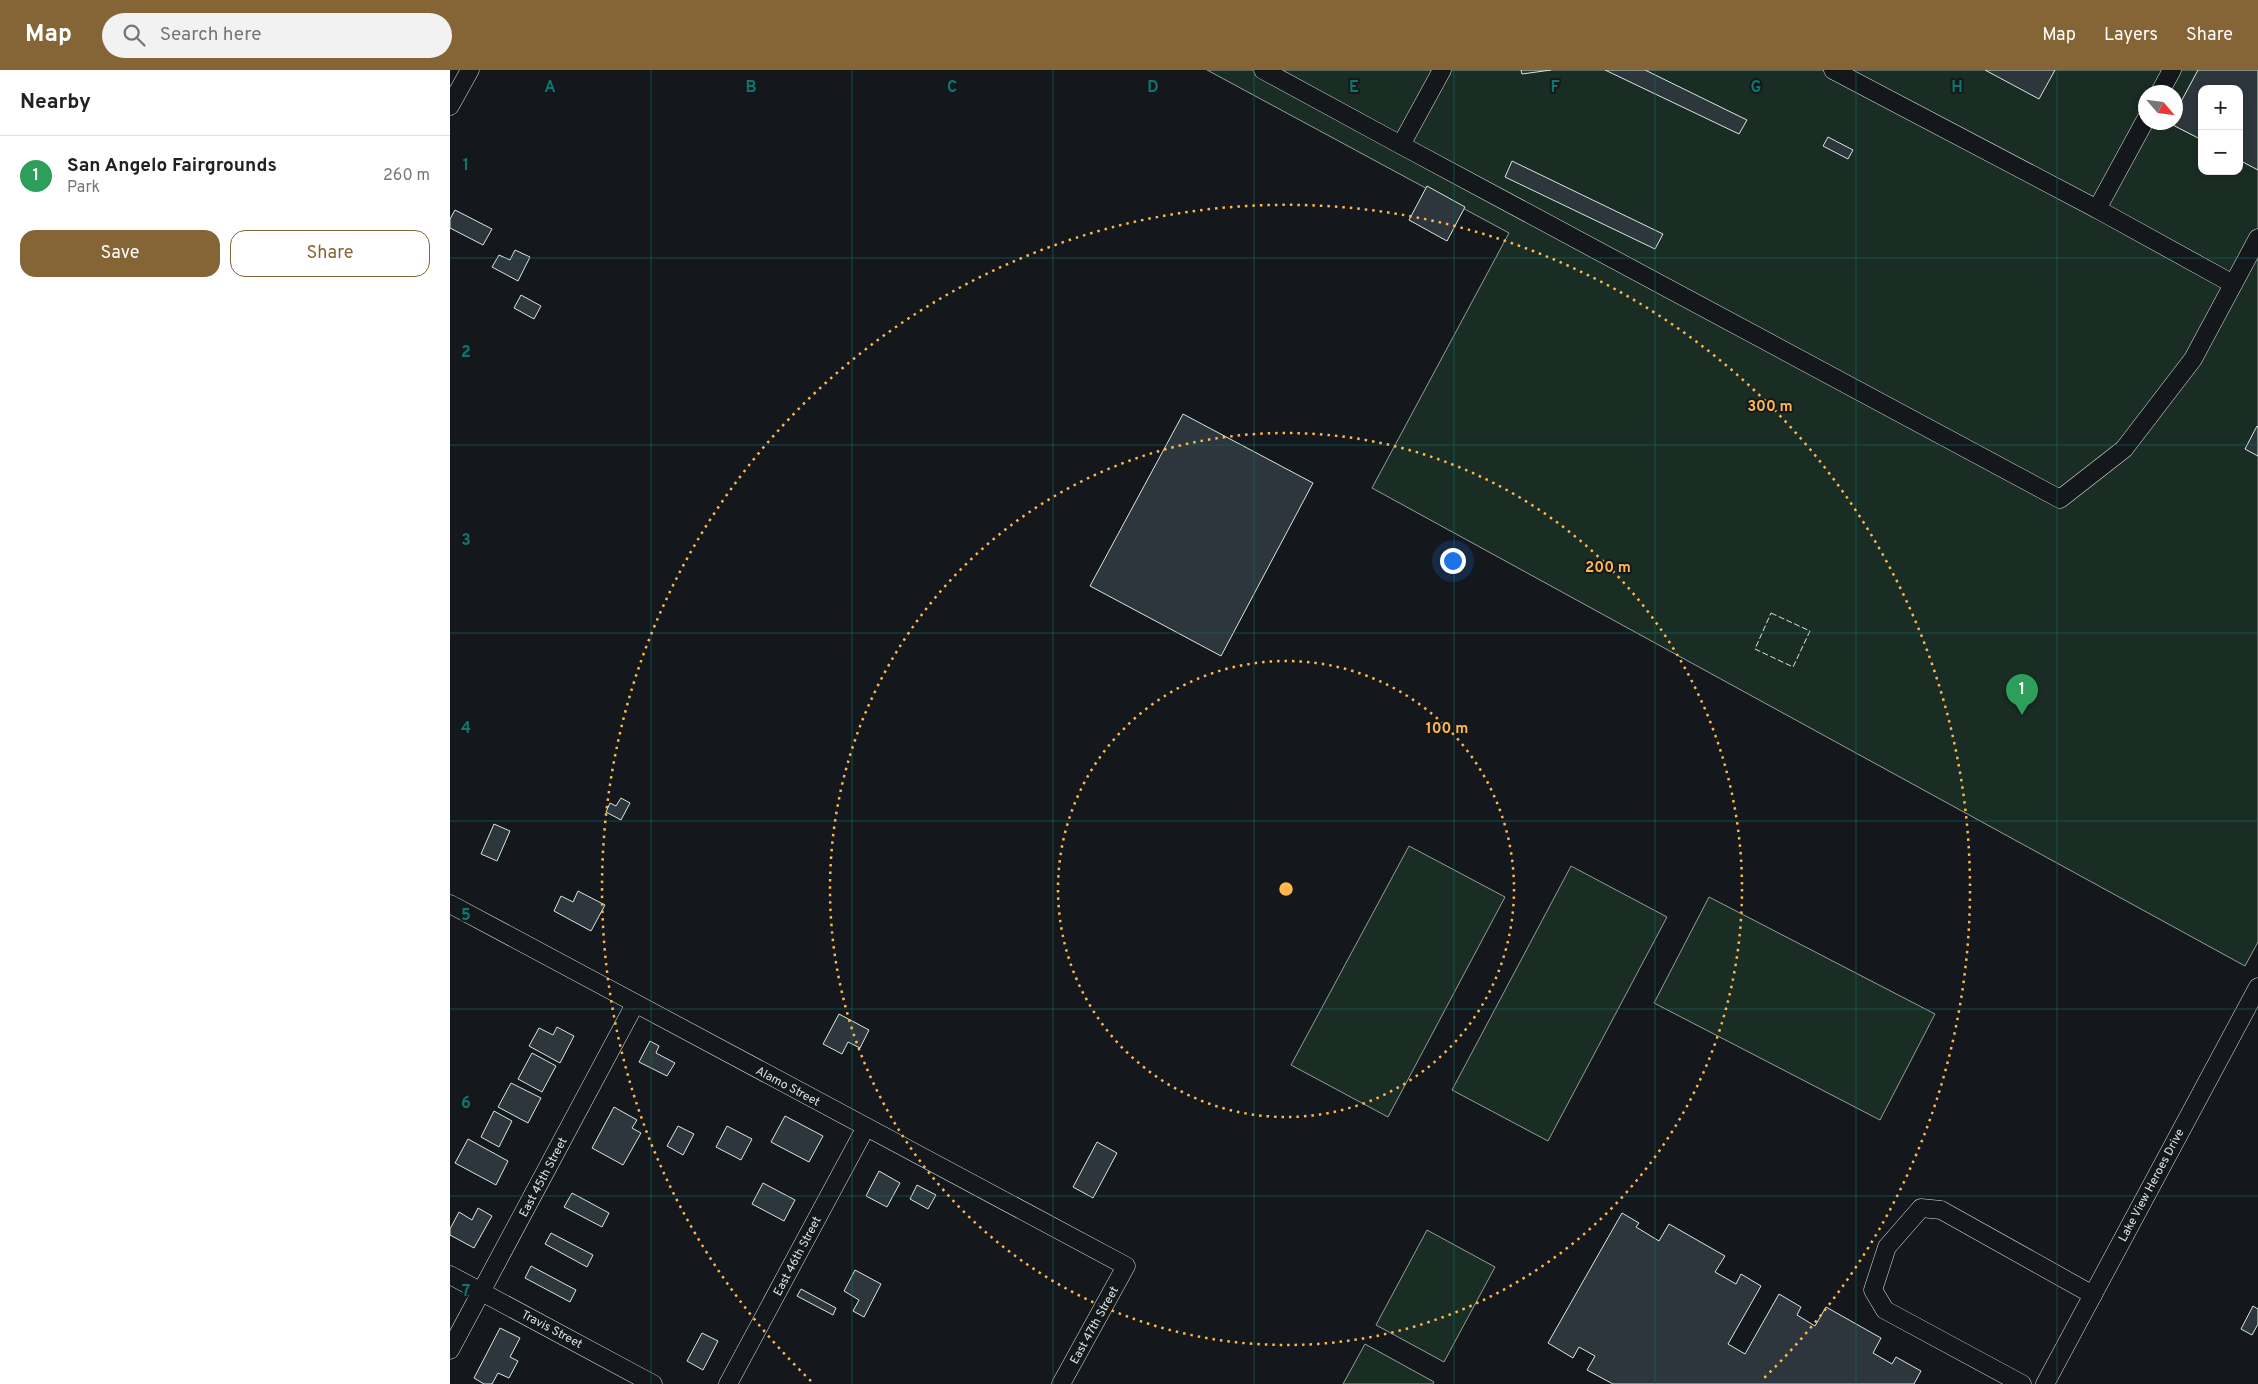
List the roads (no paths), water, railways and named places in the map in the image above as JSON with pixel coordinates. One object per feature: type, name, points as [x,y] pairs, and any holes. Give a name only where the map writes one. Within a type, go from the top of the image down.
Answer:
[{"type":"street","points":[[450,106],[470,70]]},
{"type":"street","points":[[1263,70],[2060,499],[2124,449],[2193,359],[2258,238]]},
{"type":"street","points":[[1401,145],[1442,70]]},
{"type":"street","points":[[1833,70],[2097,209],[2233,284]]},
{"type":"street","points":[[2164,85],[2172,70]]},
{"type":"street","points":[[2097,209],[2140,130]]},
{"type":"street","name":"Alamo Street","points":[[450,904],[1126,1266]]},
{"type":"street","name":"Lake View Heroes Drive","points":[[2044,1384],[2258,987]]},
{"type":"street","name":"East 45th Street","points":[[450,1350],[635,1004]]},
{"type":"street","name":"East 46th Street","points":[[728,1384],[866,1127]]},
{"type":"street","points":[[2022,1384],[1885,1310],[1873,1290],[1887,1247],[1921,1208],[1941,1210],[2092,1295]]},
{"type":"street","name":"East 47th Street","points":[[1061,1384],[1126,1266]]},
{"type":"street","name":"Travis Street","points":[[450,1274],[654,1384]]},
{"type":"place","name":"San Angelo Fairgrounds","points":[[2022,715]]}]
